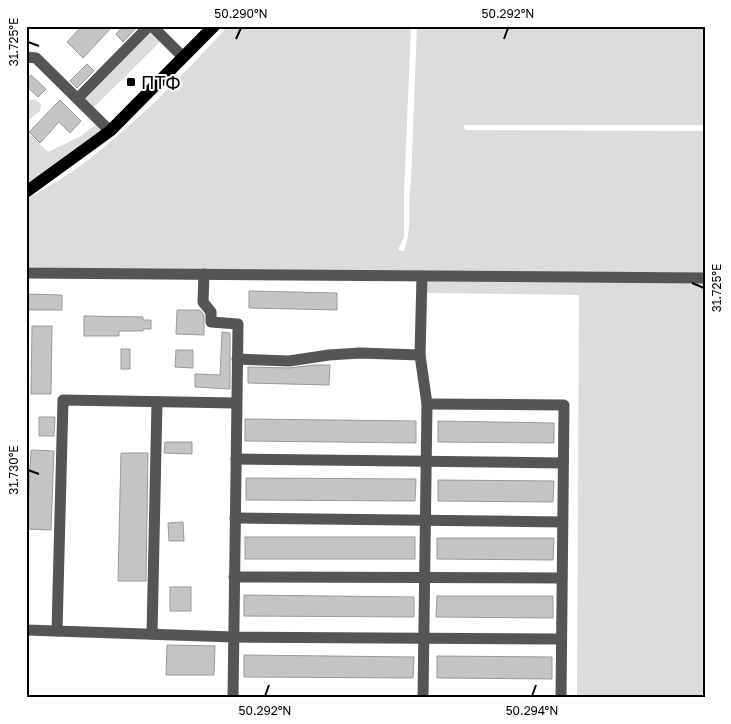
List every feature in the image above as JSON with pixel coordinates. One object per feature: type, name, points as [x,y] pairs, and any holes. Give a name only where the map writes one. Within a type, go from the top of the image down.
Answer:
[{"type":"main road","points":[[26,192],[110,131],[214,26]]},
{"type":"street","points":[[78,98],[151,26],[183,57]]},
{"type":"street","points":[[26,57],[36,58],[110,131]]},
{"type":"street","points":[[26,272],[705,278]]},
{"type":"street","points":[[204,274],[203,302],[211,312],[211,322],[238,324],[233,698]]},
{"type":"street","points":[[422,276],[420,355],[427,404],[423,698]]},
{"type":"street","points":[[237,359],[289,361],[329,355],[420,355]]},
{"type":"street","points":[[57,631],[63,400],[236,403]]},
{"type":"street","points":[[152,634],[156,402]]},
{"type":"street","points":[[427,404],[564,405],[561,698]]},
{"type":"street","points":[[236,459],[563,463]]},
{"type":"street","points":[[235,518],[562,522]]},
{"type":"street","points":[[234,577],[562,578]]},
{"type":"street","points":[[26,630],[233,637],[561,639]]},
{"type":"shaded area","points":[[228,26],[411,26],[404,237],[398,250],[404,251],[409,225],[417,26],[705,26],[705,125],[464,125],[465,130],[705,131],[705,276],[253,272],[26,267],[26,200],[63,178],[123,132],[177,80]]},
{"type":"shaded area","points":[[151,28],[163,39],[92,109],[81,98]]},
{"type":"shaded area","points":[[34,99],[41,104],[40,111],[27,121],[27,132],[48,152],[81,136],[98,123],[105,131],[26,185],[26,102]]},
{"type":"shaded area","points":[[426,279],[705,282],[705,698],[577,698],[579,295],[426,293]]},
{"type":"building","points":[[82,26],[113,26],[83,58],[67,42]]},
{"type":"building","points":[[123,26],[138,26],[123,42],[116,34]]},
{"type":"building","points":[[87,64],[94,71],[77,88],[70,81]]},
{"type":"building","points":[[31,75],[46,89],[38,97],[26,86],[26,80]]},
{"type":"building","points":[[60,100],[81,121],[70,133],[59,122],[40,143],[29,132]]},
{"type":"building","points":[[249,291],[337,293],[337,310],[249,308]]},
{"type":"building","points":[[26,294],[62,295],[62,310],[26,310]]},
{"type":"building","points":[[177,310],[200,310],[204,315],[204,335],[176,334]]},
{"type":"building","points":[[84,316],[143,317],[143,320],[151,320],[151,329],[119,331],[119,336],[84,336]]},
{"type":"building","points":[[32,326],[52,326],[51,394],[31,394]]},
{"type":"building","points":[[222,332],[230,333],[230,389],[195,387],[195,374],[220,375]]},
{"type":"building","points":[[121,349],[130,349],[130,369],[121,369]]},
{"type":"building","points":[[176,350],[193,350],[193,368],[175,367]]},
{"type":"building","points":[[330,365],[329,385],[248,383],[248,367],[289,368]]},
{"type":"building","points":[[39,417],[55,417],[54,436],[39,436]]},
{"type":"building","points":[[245,419],[416,421],[416,443],[245,441]]},
{"type":"building","points":[[438,421],[554,423],[554,443],[438,442]]},
{"type":"building","points":[[165,442],[192,442],[192,454],[164,453]]},
{"type":"building","points":[[31,450],[54,451],[51,530],[27,529]]},
{"type":"building","points":[[121,453],[148,453],[146,581],[118,581]]},
{"type":"building","points":[[246,478],[416,479],[415,501],[246,500]]},
{"type":"building","points":[[438,480],[554,481],[553,502],[438,501]]},
{"type":"building","points":[[183,522],[184,541],[169,541],[168,523]]},
{"type":"building","points":[[245,537],[415,537],[415,559],[245,559]]},
{"type":"building","points":[[437,538],[554,538],[553,560],[437,559]]},
{"type":"building","points":[[170,587],[191,587],[191,611],[170,611]]},
{"type":"building","points":[[244,595],[414,597],[414,617],[244,616]]},
{"type":"building","points":[[437,596],[553,596],[553,618],[436,617]]},
{"type":"building","points":[[167,645],[215,646],[214,675],[166,675]]},
{"type":"building","points":[[244,655],[414,657],[413,678],[244,677]]},
{"type":"building","points":[[437,656],[552,657],[552,679],[437,678]]},
{"type":"place","name":"ПТФ","points":[[131,82]]}]
